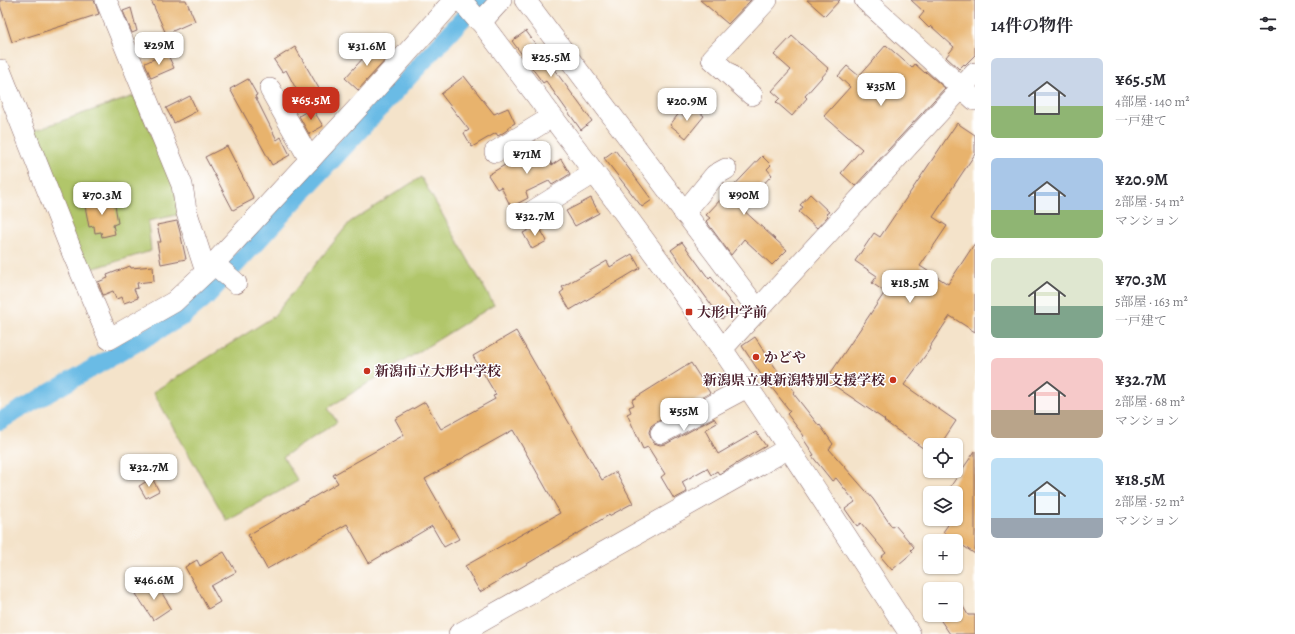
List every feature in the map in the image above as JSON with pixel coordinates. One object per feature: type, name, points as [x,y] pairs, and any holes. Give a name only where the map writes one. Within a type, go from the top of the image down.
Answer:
[{"type":"street","points":[[106,0],[182,185],[186,210],[210,268],[236,283]]},
{"type":"street","points":[[0,70],[70,247],[109,338],[174,302],[210,268],[310,160],[467,9],[501,0]]},
{"type":"street","points":[[525,0],[758,310]]},
{"type":"street","points":[[752,95],[712,59],[767,0]]},
{"type":"street","points":[[722,349],[970,87],[865,0]]},
{"type":"street","points":[[467,9],[552,117],[722,349],[789,448],[910,634]]},
{"type":"street","points":[[270,89],[310,160]]},
{"type":"street","points":[[495,152],[552,117]]},
{"type":"street","points":[[684,213],[715,175],[726,169]]},
{"type":"street","points":[[533,211],[594,173]]},
{"type":"street","points":[[661,433],[747,387]]},
{"type":"street","points":[[459,634],[789,448]]},
{"type":"green space","points":[[134,96],[176,189],[182,214],[148,221],[151,251],[85,271],[32,131]]},
{"type":"green space","points":[[421,177],[494,305],[328,408],[337,422],[283,457],[298,481],[227,521],[153,392],[273,317],[350,222]]},
{"type":"building","points":[[0,0],[94,0],[99,14],[12,42],[0,5]]},
{"type":"building","points":[[151,0],[186,0],[195,21],[166,34]]},
{"type":"building","points":[[700,0],[751,0],[728,24]]},
{"type":"building","points":[[807,0],[840,0],[825,16]]},
{"type":"building","points":[[911,0],[975,0],[975,55],[965,65],[964,64],[959,69],[946,57],[954,47],[931,26],[929,28],[919,18],[924,12]]},
{"type":"building","points":[[131,8],[137,31],[132,33],[123,11]]},
{"type":"building","points":[[526,31],[592,121],[581,130],[546,81],[543,83],[512,41]]},
{"type":"building","points":[[792,36],[829,69],[805,96],[807,98],[792,116],[776,102],[780,98],[772,91],[791,70],[774,55]]},
{"type":"building","points":[[376,44],[389,56],[358,90],[345,78]]},
{"type":"building","points":[[886,45],[912,68],[915,64],[945,88],[855,186],[841,173],[862,149],[824,116],[850,87],[838,76],[847,66],[859,76]]},
{"type":"building","points":[[295,47],[321,92],[303,102],[286,70],[282,72],[274,60]]},
{"type":"building","points":[[167,53],[174,68],[151,78],[145,63]]},
{"type":"building","points":[[464,76],[494,114],[508,108],[515,123],[498,136],[496,133],[472,147],[464,133],[469,130],[441,94]]},
{"type":"building","points":[[248,79],[257,95],[255,96],[277,140],[281,137],[290,155],[272,165],[230,89]]},
{"type":"building","points":[[190,96],[197,111],[174,123],[166,108]]},
{"type":"building","points":[[692,106],[704,116],[686,138],[670,125],[680,112],[684,116]]},
{"type":"building","points":[[312,108],[323,126],[309,134],[299,116]]},
{"type":"building","points":[[957,123],[975,135],[975,154],[933,217],[947,226],[920,266],[948,284],[975,243],[975,332],[950,316],[929,348],[930,349],[904,385],[956,421],[945,438],[923,438],[923,448],[826,380],[885,292],[872,283],[877,276],[855,261],[874,233],[880,237]]},
{"type":"building","points":[[540,144],[552,165],[561,159],[570,174],[552,185],[549,181],[526,192],[528,198],[511,207],[501,187],[497,189],[488,175]]},
{"type":"building","points":[[227,146],[254,199],[233,210],[205,157]]},
{"type":"building","points":[[615,150],[652,200],[642,207],[604,158]]},
{"type":"building","points":[[762,156],[771,165],[767,169],[772,175],[741,208],[787,250],[772,265],[744,239],[731,255],[706,221],[710,218],[706,215]]},
{"type":"building","points":[[810,194],[829,212],[826,214],[828,216],[817,228],[799,212],[803,207],[800,205]]},
{"type":"building","points":[[105,196],[106,201],[114,199],[118,223],[113,225],[115,234],[102,237],[101,232],[95,233],[94,226],[89,227],[85,206],[93,205],[92,198]]},
{"type":"building","points":[[591,198],[599,213],[575,226],[566,211]]},
{"type":"building","points":[[177,221],[186,259],[161,264],[157,242],[161,242],[157,225]]},
{"type":"building","points":[[538,225],[547,241],[532,249],[523,233]]},
{"type":"building","points":[[682,242],[709,279],[711,277],[735,308],[722,319],[671,250]]},
{"type":"building","points":[[632,254],[640,268],[570,310],[560,293],[564,290],[562,287],[607,261],[610,267]]},
{"type":"building","points":[[130,266],[131,268],[153,266],[154,281],[137,283],[138,288],[134,289],[138,298],[124,303],[122,297],[116,299],[113,291],[103,295],[98,282],[108,278],[107,275]]},
{"type":"building","points":[[516,331],[602,480],[616,472],[633,503],[609,515],[480,592],[465,566],[560,513],[513,430],[425,479],[459,539],[444,547],[432,526],[369,563],[347,524],[267,569],[248,535],[338,483],[333,475],[404,435],[395,419],[425,402],[441,429],[495,399],[493,396],[496,395],[473,356]]},
{"type":"building","points":[[755,337],[783,379],[784,378],[795,392],[793,393],[819,426],[820,425],[833,444],[829,449],[873,499],[892,527],[895,525],[914,547],[911,550],[913,552],[892,570],[881,557],[886,553],[861,523],[857,526],[845,509],[855,502],[836,478],[832,481],[812,456],[814,455],[802,437],[804,436],[787,414],[790,411],[760,373],[742,346]]},
{"type":"building","points":[[691,363],[710,393],[651,426],[649,432],[654,443],[660,445],[666,444],[714,418],[717,423],[705,430],[718,454],[756,432],[766,446],[719,474],[717,471],[711,475],[707,468],[682,482],[687,492],[674,499],[661,477],[665,474],[648,447],[643,449],[627,414],[631,412],[629,407],[634,405],[632,400]]},
{"type":"building","points":[[975,451],[975,554],[963,546],[963,534],[946,534],[943,532],[947,526],[963,526],[963,486],[951,486],[956,478],[963,478],[963,468]]},
{"type":"building","points":[[152,478],[159,491],[146,498],[139,486]]},
{"type":"building","points":[[224,552],[236,572],[211,586],[220,602],[208,609],[185,567],[197,560],[200,566]]},
{"type":"building","points":[[155,582],[171,608],[153,620],[136,594]]},
{"type":"building","points":[[963,607],[968,615],[975,615],[975,634],[950,634],[942,622],[963,622]]},
{"type":"waterway","points":[[0,421],[182,317],[207,296],[480,0]]},
{"type":"place","name":"大形中学前","points":[[689,312]]},
{"type":"place","name":"かどや","points":[[756,357]]},
{"type":"place","name":"新潟市立大形中学校","points":[[367,371]]},
{"type":"place","name":"新潟県立東新潟特別支援学校","points":[[893,380]]}]
